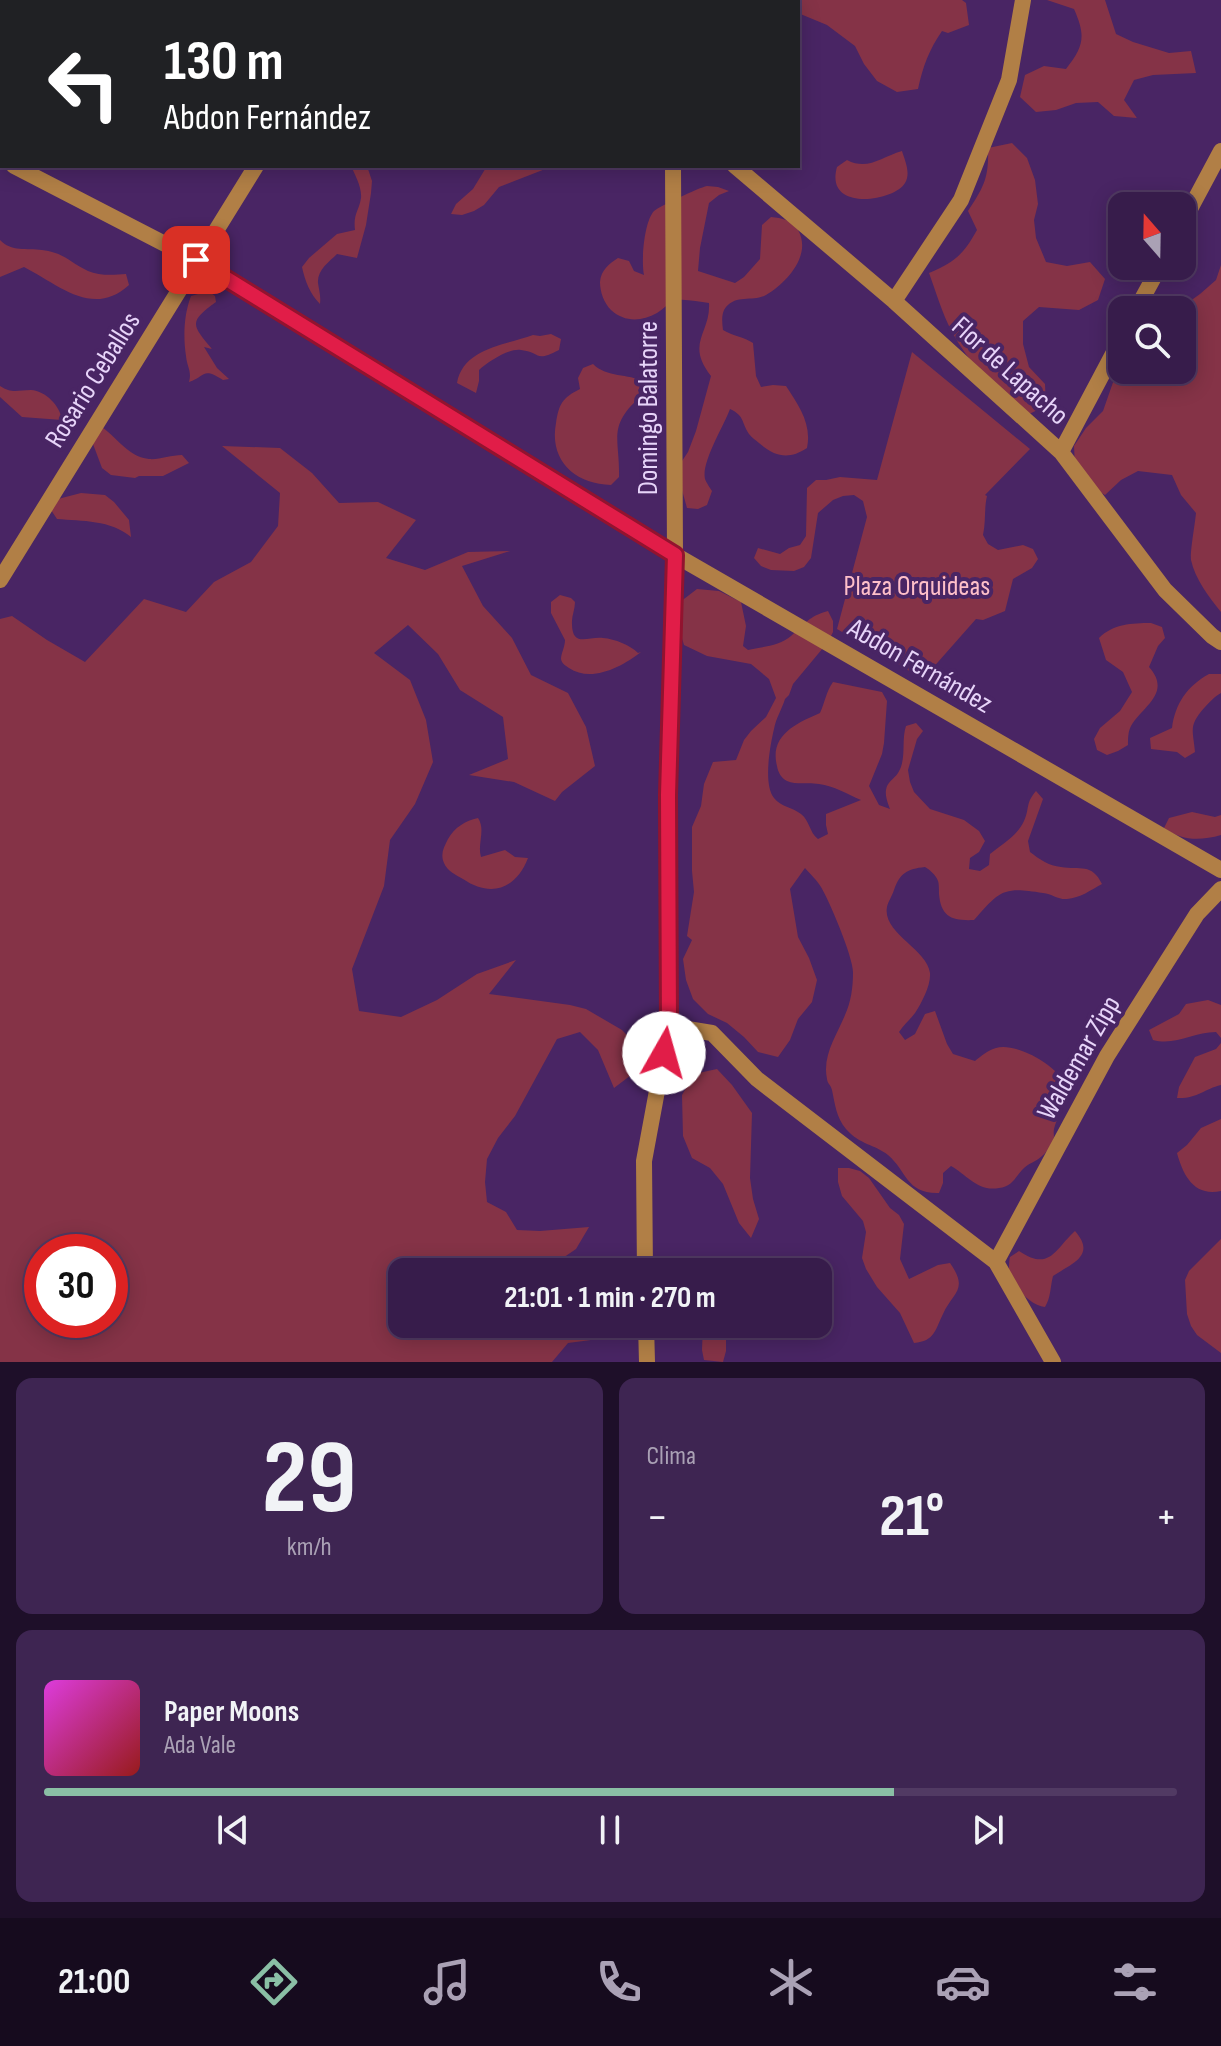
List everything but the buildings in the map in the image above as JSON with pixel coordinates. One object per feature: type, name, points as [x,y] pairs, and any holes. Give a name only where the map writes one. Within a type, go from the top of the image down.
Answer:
[{"type":"street","points":[[894,301],[961,200],[1009,80],[1023,0]]},
{"type":"street","points":[[1196,198],[1221,151]]},
{"type":"street","name":"Abdon Fernández","points":[[18,168],[196,260],[675,555],[1221,870]]},
{"type":"street","name":"Rosario Ceballos","points":[[0,580],[255,168]]},
{"type":"street","name":"Domingo Balatorre","points":[[645,1258],[644,1161],[669,1026],[668,795],[675,555],[673,168]]},
{"type":"street","name":"Flor de Lapacho","points":[[737,168],[894,301],[1061,452],[1165,590],[1221,642]]},
{"type":"street","points":[[1061,452],[1108,363]]},
{"type":"street","name":"Waldemar Zipp","points":[[996,1262],[1107,1056],[1197,914],[1221,889]]},
{"type":"street","points":[[669,1026],[712,1033],[757,1079],[996,1262],[1053,1362]]},
{"type":"street","points":[[646,1338],[647,1362]]},
{"type":"green space","points":[[800,0],[962,0],[966,3],[969,25],[948,33],[942,31],[927,58],[918,89],[897,92],[877,81],[855,46],[827,25],[800,14]]},
{"type":"green space","points":[[1047,0],[1105,0],[1116,34],[1169,53],[1191,51],[1196,73],[1153,75],[1134,80],[1124,100],[1137,118],[1114,116],[1098,102],[1076,103],[1056,110],[1036,112],[1020,97],[1025,75],[1044,66],[1066,69],[1077,54],[1081,40],[1074,9]]},
{"type":"green space","points":[[1012,143],[1027,158],[1035,180],[1038,204],[1034,220],[1036,238],[1046,262],[1067,266],[1090,262],[1105,279],[1098,300],[1079,310],[1039,307],[1023,321],[1023,344],[1029,367],[1045,384],[1046,406],[1027,415],[967,356],[945,317],[929,273],[958,257],[972,239],[977,230],[968,211],[984,182],[988,148]]},
{"type":"green space","points":[[902,151],[907,175],[899,189],[888,195],[862,199],[850,197],[841,191],[836,182],[837,167],[847,160],[868,164]]},
{"type":"green space","points":[[352,168],[368,168],[372,181],[371,193],[357,258],[337,254],[321,270],[318,278],[320,304],[308,287],[302,267],[337,234],[355,230],[361,194]]},
{"type":"green space","points":[[486,168],[548,168],[499,187],[484,205],[474,211],[462,215],[451,214],[456,204],[473,189]]},
{"type":"green space","points":[[707,186],[729,191],[709,203],[698,271],[735,283],[744,277],[760,259],[762,225],[771,217],[793,224],[802,239],[796,267],[782,283],[766,295],[730,303],[724,309],[722,321],[723,330],[753,343],[756,376],[761,387],[786,386],[803,416],[808,439],[807,448],[800,452],[776,454],[751,437],[740,417],[730,409],[706,463],[705,479],[712,491],[707,505],[698,509],[687,508],[680,483],[682,461],[696,431],[711,376],[700,355],[699,346],[709,303],[678,300],[651,316],[627,319],[609,307],[600,282],[604,271],[618,258],[629,261],[634,271],[644,275],[644,242],[654,211]]},
{"type":"green space","points":[[0,240],[14,248],[56,253],[92,273],[126,274],[129,285],[102,299],[89,299],[63,289],[24,267],[0,277]]},
{"type":"green space","points":[[1221,265],[1221,612],[1203,588],[1193,567],[1191,556],[1196,513],[1181,495],[1172,475],[1138,471],[1121,480],[1105,495],[1087,484],[1075,467],[1074,446],[1103,411],[1112,384],[1196,384],[1196,297],[1216,280]]},
{"type":"green space","points":[[205,292],[215,296],[216,302],[197,319],[197,329],[212,349],[204,347],[217,368],[229,379],[223,380],[207,373],[189,382],[185,341],[187,310],[191,296]]},
{"type":"green space","points":[[551,334],[561,339],[559,350],[541,356],[516,350],[499,356],[479,370],[476,393],[457,383],[461,371],[477,355],[533,335]]},
{"type":"green space","name":"Plaza Orquideas","points":[[912,352],[1030,449],[985,495],[983,535],[988,544],[998,550],[1023,545],[1033,549],[1038,559],[1032,568],[1013,579],[1005,611],[983,620],[976,619],[923,679],[837,629],[867,517],[863,501],[854,495],[843,496],[818,513],[811,558],[804,567],[794,571],[771,570],[761,566],[754,558],[758,548],[780,554],[800,545],[806,536],[807,488],[816,480],[840,477],[877,480]]},
{"type":"green space","points":[[593,364],[605,371],[644,382],[638,390],[640,397],[619,425],[619,477],[611,485],[598,484],[575,475],[567,468],[556,448],[560,406],[569,395],[580,389],[578,378],[583,368]]},
{"type":"green space","points":[[0,386],[12,391],[42,393],[55,405],[62,420],[22,417],[0,397]]},
{"type":"green space","points":[[94,422],[134,454],[153,459],[182,455],[189,463],[163,476],[135,478],[111,475],[102,468],[93,444]]},
{"type":"green space","points":[[222,446],[280,448],[312,473],[339,503],[378,502],[416,520],[386,558],[425,570],[468,552],[510,551],[462,566],[483,606],[512,638],[531,675],[568,693],[586,727],[595,766],[555,801],[514,782],[469,775],[508,759],[503,717],[460,690],[438,654],[408,625],[374,653],[410,680],[426,720],[433,762],[415,804],[390,840],[384,886],[352,969],[359,1011],[401,1017],[437,1000],[477,974],[516,960],[489,994],[586,1009],[622,1030],[651,1060],[614,1088],[598,1050],[580,1032],[557,1039],[515,1116],[487,1159],[487,1202],[506,1212],[517,1230],[589,1227],[576,1249],[563,1258],[388,1258],[388,1338],[606,1338],[568,1343],[552,1362],[0,1362],[0,619],[12,616],[85,662],[144,599],[186,612],[214,582],[251,562],[278,526],[280,493]]},
{"type":"green space","points":[[81,493],[105,495],[114,502],[129,520],[131,537],[105,524],[57,519],[51,510],[58,499]]},
{"type":"green space","points":[[697,589],[719,591],[741,602],[746,626],[743,646],[748,650],[781,642],[822,613],[828,611],[833,621],[833,632],[828,642],[793,684],[785,699],[775,725],[768,765],[769,784],[774,798],[801,814],[818,839],[828,834],[826,814],[861,800],[825,785],[787,781],[779,773],[776,755],[777,746],[787,732],[820,713],[833,682],[882,692],[887,701],[882,754],[869,786],[879,805],[890,809],[887,787],[901,768],[906,726],[916,723],[923,731],[917,739],[908,770],[910,782],[914,792],[930,809],[964,820],[979,831],[985,841],[979,852],[970,858],[969,869],[980,871],[989,865],[990,854],[1018,831],[1036,791],[1043,799],[1028,841],[1030,852],[1052,865],[1090,870],[1102,884],[1067,899],[1029,891],[1010,891],[996,897],[974,920],[960,920],[945,913],[940,902],[939,883],[925,867],[902,876],[888,905],[887,916],[891,925],[921,956],[930,973],[928,988],[920,1004],[899,1032],[905,1040],[915,1034],[925,1014],[935,1011],[953,1054],[975,1061],[996,1048],[1026,1052],[1056,1072],[1066,1088],[1066,1098],[1051,1145],[1044,1155],[1024,1168],[1007,1186],[985,1188],[951,1166],[943,1173],[939,1193],[920,1190],[913,1186],[888,1155],[856,1138],[843,1124],[836,1110],[826,1070],[828,1053],[850,1000],[852,966],[825,894],[805,868],[790,889],[798,937],[817,980],[812,1002],[798,1019],[790,1040],[778,1057],[758,1052],[727,1023],[708,1014],[693,999],[683,959],[692,940],[687,936],[694,892],[692,827],[713,762],[736,760],[744,740],[766,717],[776,698],[769,679],[751,664],[707,656],[684,645],[678,625],[680,602]]},
{"type":"green space","points":[[560,595],[575,602],[572,630],[577,638],[603,638],[641,652],[606,671],[587,674],[569,668],[561,659],[565,640],[551,613],[551,602]]},
{"type":"green space","points":[[1151,623],[1162,627],[1165,638],[1149,667],[1158,684],[1157,692],[1131,726],[1128,745],[1107,755],[1097,750],[1094,739],[1100,728],[1120,711],[1132,692],[1123,672],[1106,660],[1099,638],[1117,627]]},
{"type":"green space","points":[[1209,674],[1221,674],[1221,693],[1205,707],[1194,724],[1195,752],[1185,758],[1177,752],[1151,749],[1150,738],[1172,728],[1183,696]]},
{"type":"green space","points":[[1192,812],[1215,817],[1221,815],[1221,835],[1191,839],[1164,828],[1169,818]]},
{"type":"green space","points":[[478,818],[481,857],[505,850],[515,857],[528,858],[517,877],[502,887],[493,889],[473,885],[445,866],[442,854],[448,839],[465,823]]},
{"type":"green space","points":[[1208,1000],[1221,1005],[1221,1038],[1216,1032],[1177,1040],[1153,1040],[1149,1030],[1179,1014],[1186,1004]]},
{"type":"green space","points":[[1221,1043],[1221,1085],[1190,1097],[1177,1098],[1179,1087],[1195,1057],[1216,1049]]},
{"type":"green space","points":[[717,1069],[752,1113],[750,1178],[759,1219],[751,1238],[739,1223],[723,1184],[710,1168],[692,1158],[683,1136],[682,1095],[694,1074]]},
{"type":"green space","points":[[1221,1119],[1221,1191],[1204,1191],[1186,1176],[1177,1153],[1201,1128]]},
{"type":"green space","points":[[838,1168],[860,1171],[899,1215],[904,1224],[900,1259],[909,1279],[938,1265],[950,1263],[956,1272],[957,1290],[933,1334],[926,1340],[914,1343],[900,1313],[866,1269],[862,1258],[866,1232],[863,1221],[842,1196]]},
{"type":"green space","points":[[1075,1231],[1081,1240],[1082,1253],[1074,1263],[1053,1276],[1045,1307],[1039,1306],[1014,1283],[1009,1271],[1010,1257],[1019,1251],[1029,1257],[1045,1259]]},
{"type":"green space","points":[[1221,1239],[1221,1353],[1197,1335],[1191,1326],[1187,1314],[1185,1280],[1189,1271]]},
{"type":"green space","points":[[702,1338],[726,1338],[723,1362],[704,1360]]},
{"type":"route","points":[[196,260],[675,555],[668,795],[669,1026],[664,1053]]}]
